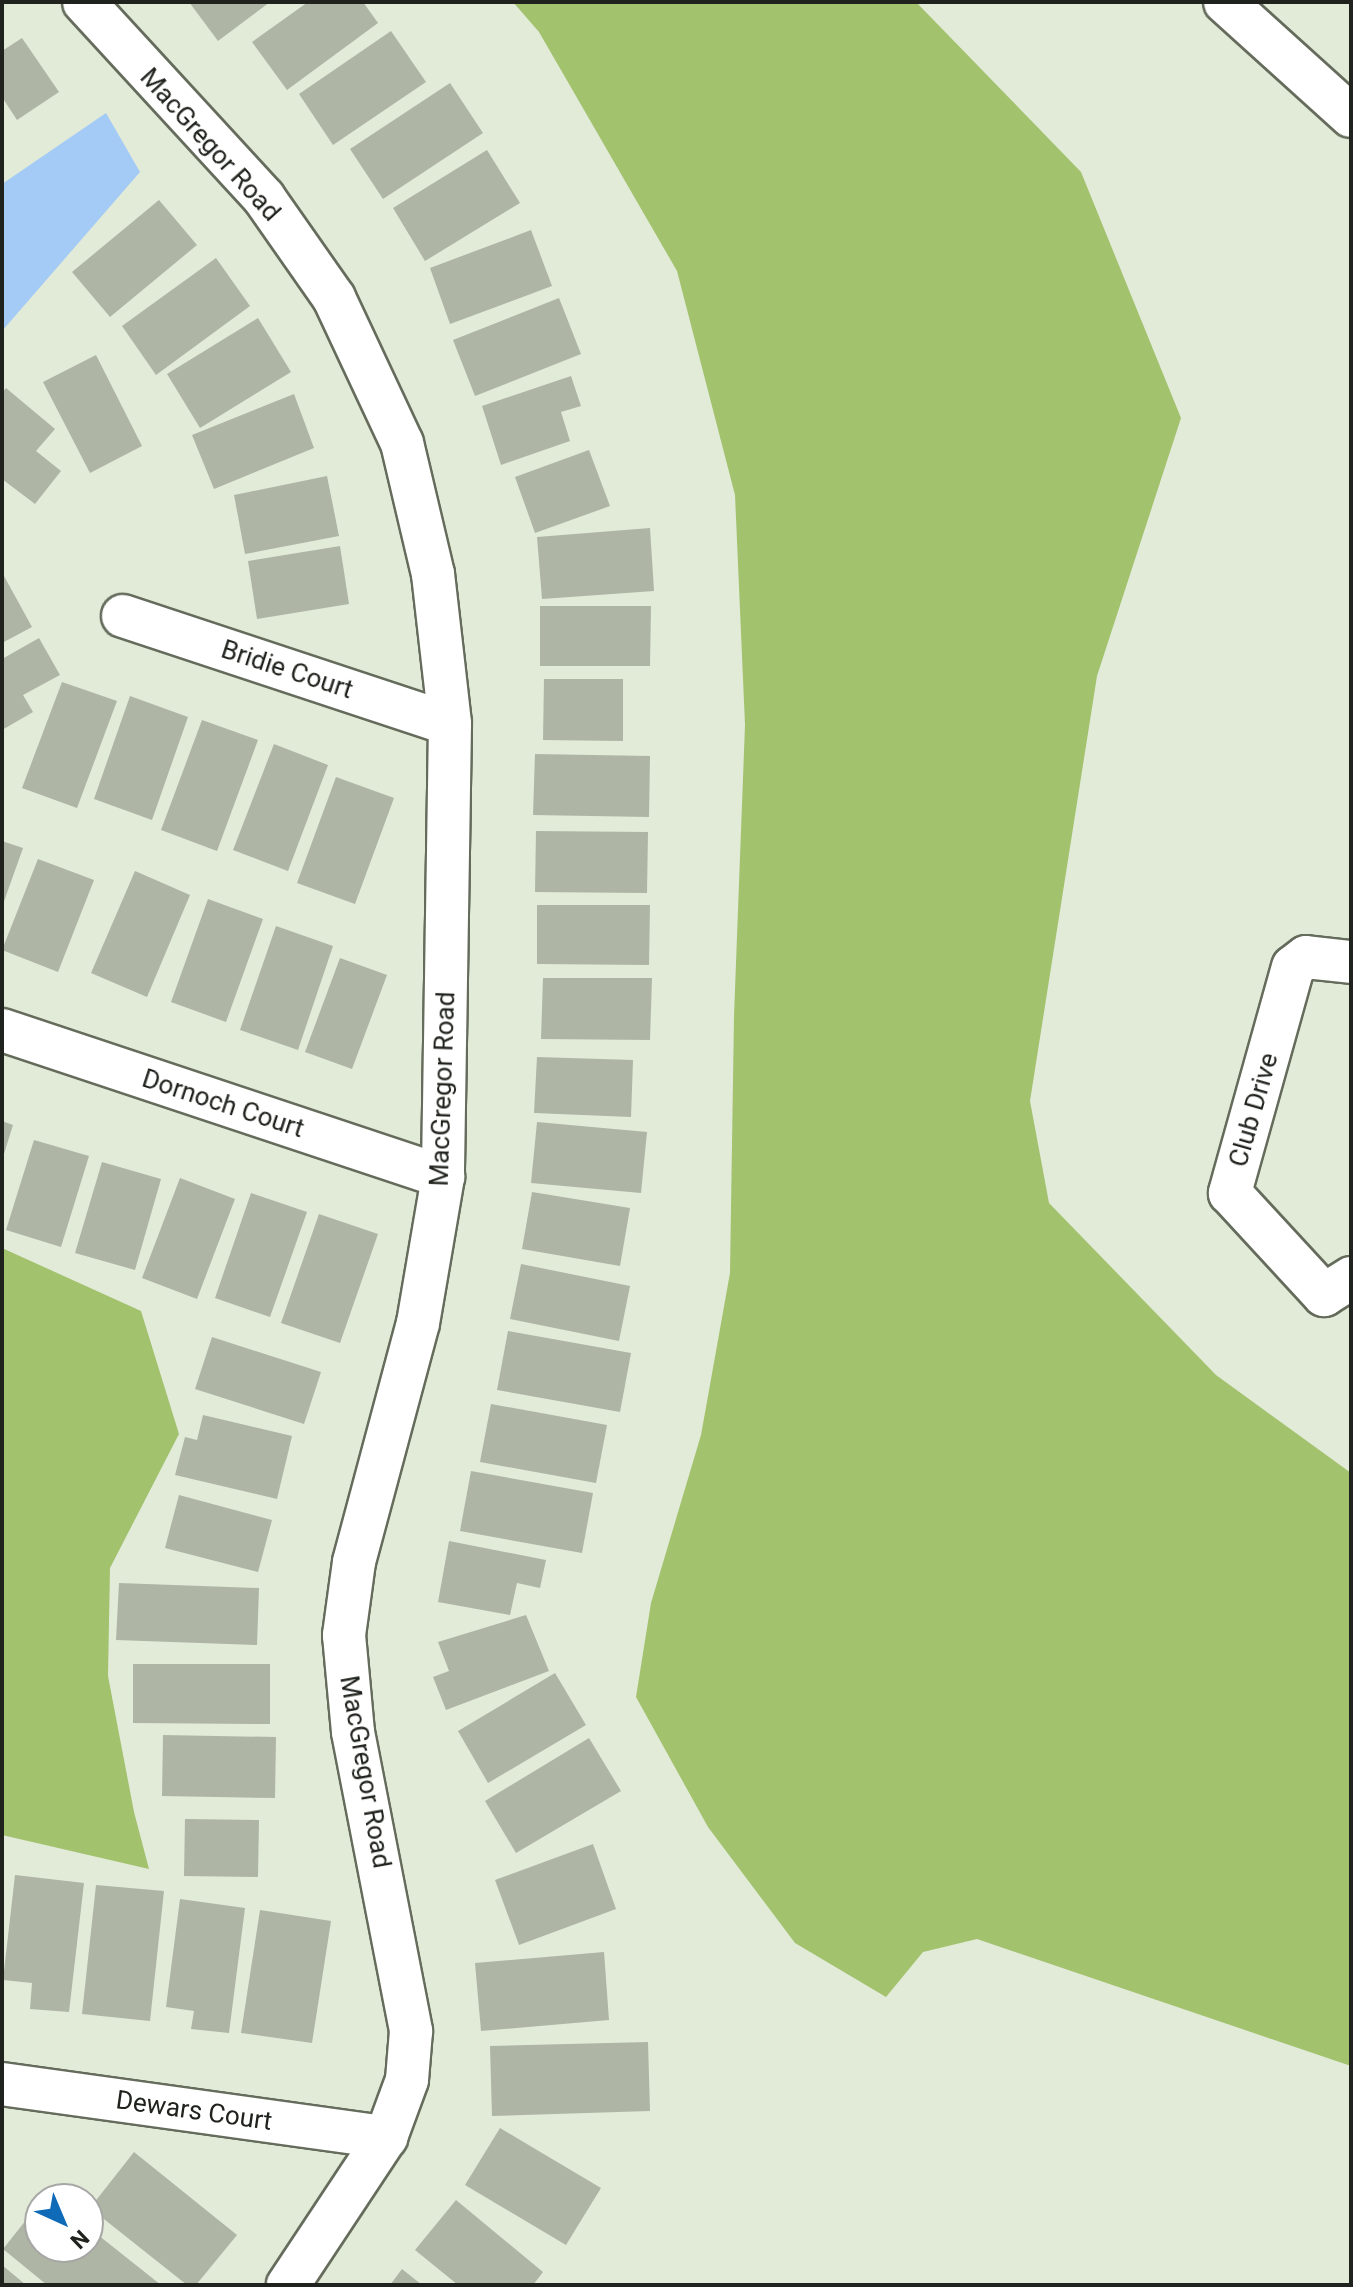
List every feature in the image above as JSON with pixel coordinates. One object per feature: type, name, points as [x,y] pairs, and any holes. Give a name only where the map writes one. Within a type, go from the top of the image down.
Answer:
[{"type":"street","name":"MacGregor Road","points":[[84,2],[264,198],[334,298],[402,443],[433,574],[450,724],[443,1177],[418,1323],[354,1562],[344,1635],[353,1732],[411,2031],[407,2080],[386,2137],[288,2285]]},
{"type":"street","points":[[1225,2],[1351,116]]},
{"type":"street","name":"Bridie Court","points":[[123,616],[450,724]]},
{"type":"street","name":"Club Drive","points":[[1351,962],[1306,957],[1293,967],[1230,1193],[1324,1295],[1351,1278]]},
{"type":"street","name":"Dornoch Court","points":[[2,1030],[443,1177]]},
{"type":"street","name":"Dewars Court","points":[[2,2084],[386,2137]]},
{"type":"green space","points":[[513,2],[916,2],[1081,172],[1181,418],[1097,676],[1030,1101],[1049,1203],[1216,1375],[1351,1473],[1351,2066],[977,1939],[923,1952],[886,1997],[795,1943],[708,1827],[636,1697],[651,1603],[701,1435],[730,1273],[734,1016],[745,725],[735,495],[677,271],[539,32]]},
{"type":"green space","points":[[2,1248],[141,1311],[179,1434],[110,1568],[108,1676],[134,1812],[149,1869],[2,1835]]},
{"type":"water","points":[[106,113],[140,172],[2,331],[2,184]]},
{"type":"building","points":[[189,2],[270,2],[218,41]]},
{"type":"building","points":[[308,2],[363,2],[378,23],[287,90],[252,42]]},
{"type":"building","points":[[391,31],[426,82],[333,145],[299,94]]},
{"type":"building","points":[[22,38],[59,92],[17,120],[2,97],[2,51]]},
{"type":"building","points":[[450,83],[483,133],[383,199],[350,149]]},
{"type":"building","points":[[487,150],[520,203],[425,261],[393,208]]},
{"type":"building","points":[[159,200],[197,245],[110,317],[72,272]]},
{"type":"building","points":[[531,230],[552,286],[450,324],[430,268]]},
{"type":"building","points":[[216,258],[250,306],[156,375],[122,326]]},
{"type":"building","points":[[559,298],[581,354],[475,396],[453,340]]},
{"type":"building","points":[[258,318],[291,372],[200,428],[167,374]]},
{"type":"building","points":[[96,355],[142,446],[90,473],[43,382]]},
{"type":"building","points":[[571,376],[581,406],[561,412],[570,441],[501,465],[482,406]]},
{"type":"building","points":[[6,388],[55,429],[36,451],[61,471],[35,504],[2,479],[2,393]]},
{"type":"building","points":[[294,394],[314,448],[214,489],[192,435]]},
{"type":"building","points":[[589,450],[610,506],[535,533],[515,477]]},
{"type":"building","points":[[327,476],[339,536],[245,554],[234,495]]},
{"type":"building","points":[[650,528],[654,591],[542,599],[537,537]]},
{"type":"building","points":[[340,546],[349,604],[257,619],[248,561]]},
{"type":"building","points":[[2,577],[32,627],[2,643]]},
{"type":"building","points":[[540,606],[651,606],[650,666],[540,666]]},
{"type":"building","points":[[39,638],[60,675],[23,695],[33,712],[2,730],[2,659]]},
{"type":"building","points":[[544,679],[623,679],[623,741],[543,740]]},
{"type":"building","points":[[62,682],[117,701],[77,808],[22,788]]},
{"type":"building","points":[[130,696],[188,717],[152,820],[94,799]]},
{"type":"building","points":[[202,720],[258,740],[217,851],[161,830]]},
{"type":"building","points":[[274,744],[328,765],[288,871],[233,850]]},
{"type":"building","points":[[535,754],[650,756],[649,817],[533,815]]},
{"type":"building","points":[[336,777],[394,798],[355,904],[297,883]]},
{"type":"building","points":[[536,831],[648,832],[647,893],[535,892]]},
{"type":"building","points":[[2,841],[23,848],[2,907]]},
{"type":"building","points":[[38,859],[94,880],[58,972],[2,950]]},
{"type":"building","points":[[135,871],[190,895],[147,997],[91,973]]},
{"type":"building","points":[[208,899],[263,919],[226,1022],[171,1002]]},
{"type":"building","points":[[537,905],[650,905],[649,965],[537,964]]},
{"type":"building","points":[[276,926],[333,946],[298,1050],[240,1030]]},
{"type":"building","points":[[340,958],[387,975],[352,1069],[305,1052]]},
{"type":"building","points":[[543,978],[652,978],[650,1040],[541,1039]]},
{"type":"building","points":[[537,1057],[633,1060],[631,1117],[534,1113]]},
{"type":"building","points":[[2,1121],[13,1125],[3,1157],[2,1157]]},
{"type":"building","points":[[537,1122],[647,1132],[641,1193],[531,1183]]},
{"type":"building","points":[[34,1140],[89,1156],[61,1247],[6,1230]]},
{"type":"building","points":[[102,1162],[161,1179],[135,1270],[75,1253]]},
{"type":"building","points":[[180,1178],[235,1199],[197,1299],[142,1278]]},
{"type":"building","points":[[532,1192],[630,1208],[620,1266],[522,1249]]},
{"type":"building","points":[[251,1193],[307,1212],[270,1317],[215,1298]]},
{"type":"building","points":[[319,1214],[378,1234],[340,1343],[281,1323]]},
{"type":"building","points":[[521,1264],[630,1286],[619,1341],[510,1319]]},
{"type":"building","points":[[508,1331],[631,1353],[620,1412],[497,1390]]},
{"type":"building","points":[[212,1337],[321,1372],[304,1424],[195,1389]]},
{"type":"building","points":[[491,1404],[607,1425],[596,1483],[480,1462]]},
{"type":"building","points":[[203,1415],[292,1436],[277,1499],[175,1475],[185,1437],[197,1440]]},
{"type":"building","points":[[471,1471],[593,1493],[582,1553],[460,1531]]},
{"type":"building","points":[[179,1495],[272,1520],[258,1572],[165,1548]]},
{"type":"building","points":[[449,1541],[546,1560],[540,1588],[517,1583],[510,1615],[438,1602]]},
{"type":"building","points":[[119,1583],[259,1588],[257,1645],[116,1640]]},
{"type":"building","points":[[526,1615],[549,1671],[446,1710],[433,1677],[449,1671],[438,1642]]},
{"type":"building","points":[[133,1664],[270,1664],[270,1724],[133,1723]]},
{"type":"building","points":[[555,1673],[586,1725],[488,1783],[458,1731]]},
{"type":"building","points":[[163,1735],[276,1737],[275,1798],[162,1796]]},
{"type":"building","points":[[589,1738],[621,1791],[516,1853],[485,1801]]},
{"type":"building","points":[[185,1819],[259,1820],[258,1877],[184,1876]]},
{"type":"building","points":[[593,1844],[616,1909],[519,1945],[495,1880]]},
{"type":"building","points":[[15,1875],[84,1883],[69,2012],[30,2009],[32,1983],[3,1980]]},
{"type":"building","points":[[96,1885],[164,1891],[150,2021],[82,2014]]},
{"type":"building","points":[[180,1899],[245,1908],[229,2033],[191,2029],[194,2011],[166,2007]]},
{"type":"building","points":[[260,1910],[331,1921],[312,2043],[241,2033]]},
{"type":"building","points":[[604,1952],[609,2020],[481,2031],[475,1963]]},
{"type":"building","points":[[648,2042],[650,2111],[492,2116],[490,2046]]},
{"type":"building","points":[[500,2128],[601,2188],[566,2245],[465,2185]]},
{"type":"building","points":[[134,2152],[237,2235],[196,2285],[187,2285],[104,2219],[104,2190]]},
{"type":"building","points":[[456,2200],[543,2272],[533,2285],[458,2285],[415,2250]]},
{"type":"building","points":[[24,2223],[24,2263],[104,2263],[104,2240],[161,2285],[47,2285],[3,2249]]},
{"type":"building","points":[[2,2265],[26,2285],[2,2285]]},
{"type":"building","points":[[402,2269],[422,2285],[390,2285]]}]
